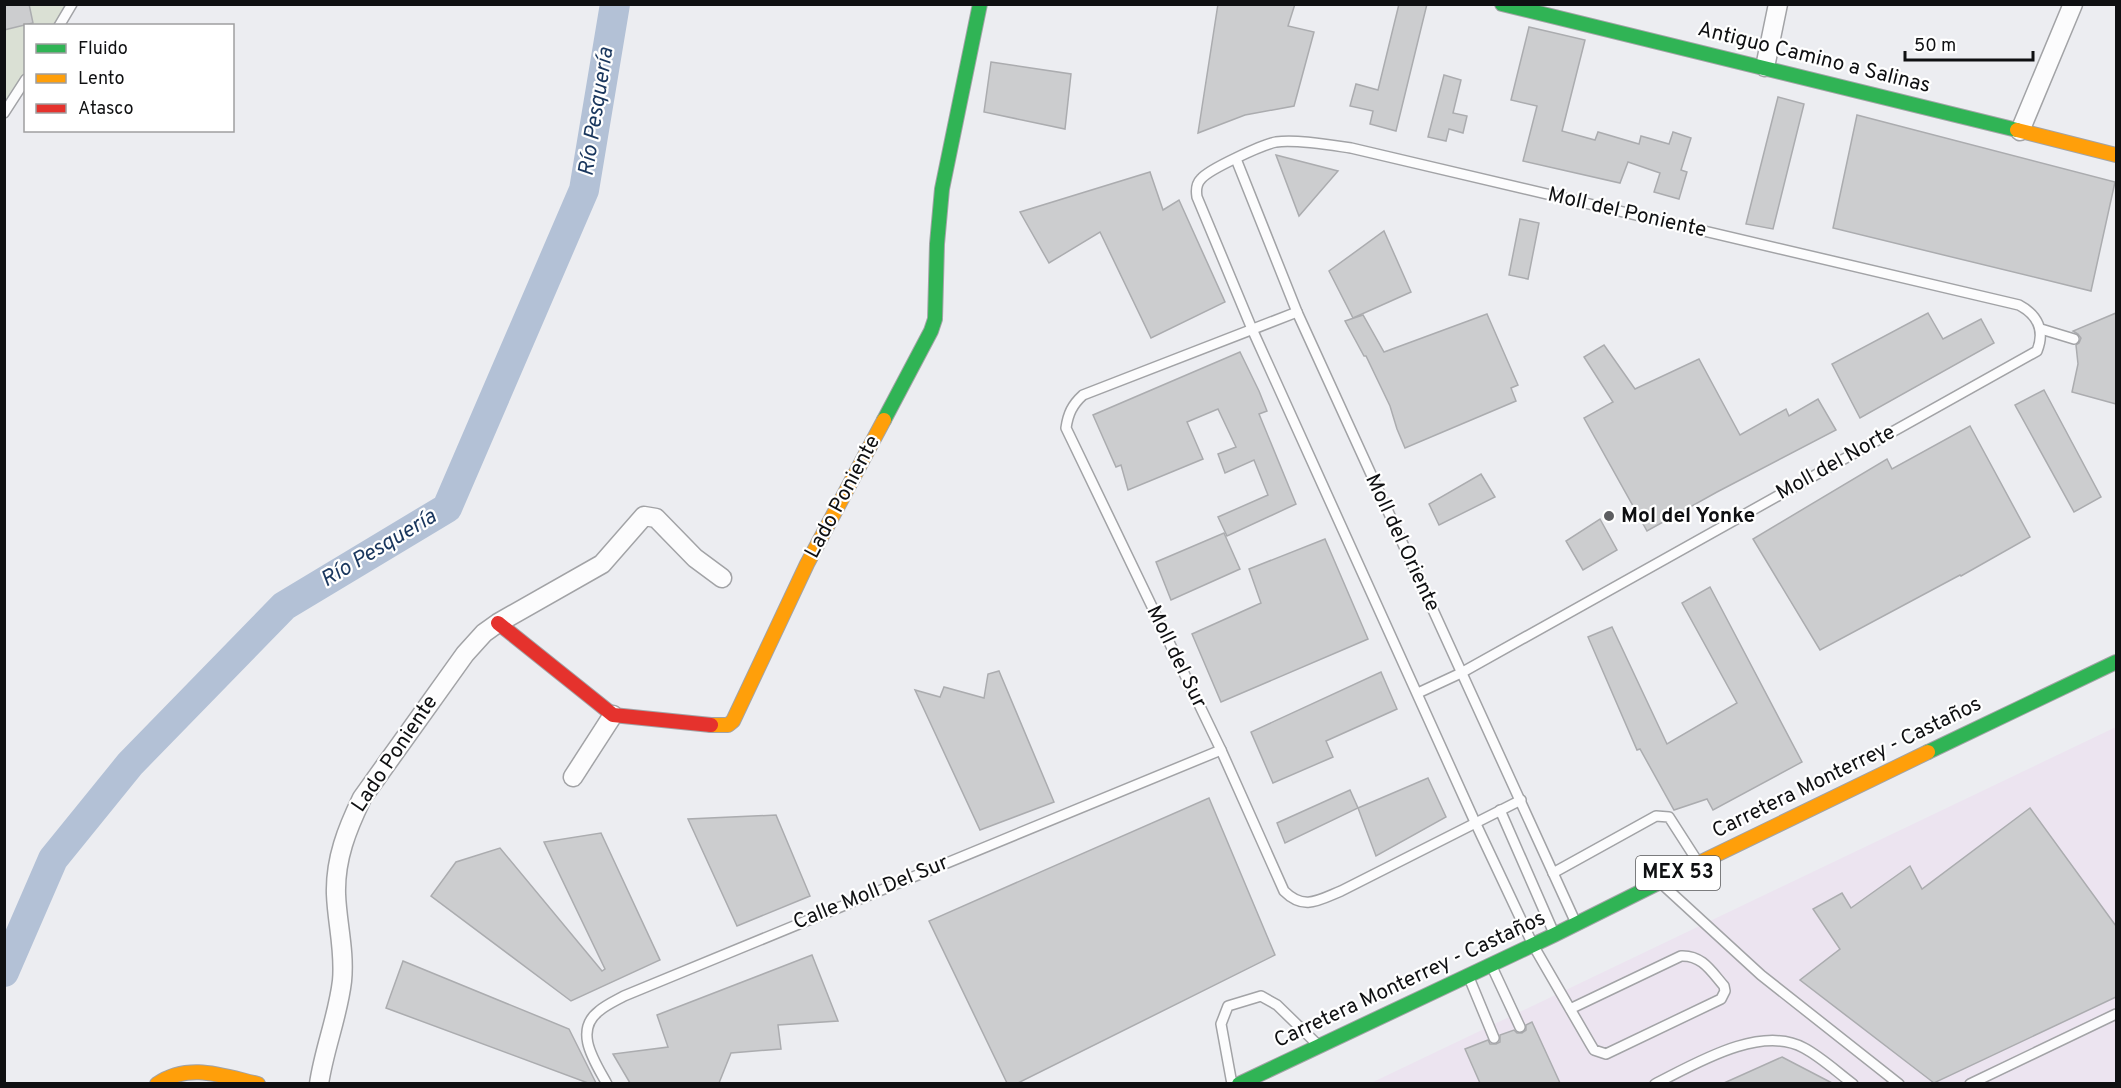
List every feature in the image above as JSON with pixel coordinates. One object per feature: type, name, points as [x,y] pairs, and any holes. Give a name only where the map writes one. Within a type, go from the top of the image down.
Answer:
[{"type":"street","name":"Lado Poniente","points":[[613,715],[720,726],[728,725],[736,717],[807,564],[932,332],[935,319],[937,244],[942,189],[980,4]]},
{"type":"street","name":"Antiguo Camino a Salinas","points":[[1502,4],[2116,155]]},
{"type":"street","points":[[1765,67],[1778,4]]},
{"type":"street","points":[[2020,131],[2073,4]]},
{"type":"street","name":"Lado Poniente","points":[[319,1083],[342,983],[343,961],[336,894],[341,847],[349,824],[362,798],[420,714],[476,641],[498,623],[602,564],[644,516],[656,518],[695,558],[722,578]]},
{"type":"street","points":[[498,623],[613,715],[573,777]]},
{"type":"street","name":"Carretera Monterrey - Castaños","points":[[1239,1083],[1554,935],[1698,863],[2116,662]]},
{"type":"street","points":[[158,1083],[170,1075],[198,1071],[258,1083]]},
{"type":"lane","points":[[59,24],[72,4]]},
{"type":"lane","points":[[4,113],[24,82]]},
{"type":"lane","name":"Moll del Poniente","points":[[1570,1009],[1681,956],[1689,956],[1703,962],[1724,986],[1725,991],[1721,999],[1606,1054],[1594,1050],[1570,1009],[1533,945],[1252,329],[1196,192],[1202,178],[1236,159],[1277,142],[1313,143],[1351,148],[2019,305],[2034,316],[2041,329]]},
{"type":"lane","name":"Moll del Oriente","points":[[1236,159],[1296,312],[1576,924]]},
{"type":"lane","name":"Moll del Sur","points":[[1296,312],[1083,395],[1074,403],[1068,415],[1066,428],[1221,750],[1284,891],[1292,899],[1300,903],[1310,903],[1341,891],[1521,800]]},
{"type":"lane","points":[[2041,329],[2074,339]]},
{"type":"lane","name":"Moll del Norte","points":[[1461,673],[2037,351],[2041,340],[2041,329]]},
{"type":"lane","points":[[1418,693],[1461,673]]},
{"type":"lane","name":"Calle Moll Del Sur","points":[[607,1083],[588,1047],[587,1030],[591,1020],[598,1012],[624,996],[1221,750]]},
{"type":"lane","points":[[1500,810],[1554,935]]},
{"type":"lane","points":[[1553,873],[1656,816],[1669,817],[1698,863]]},
{"type":"lane","points":[[1660,883],[1761,975],[1899,1083]]},
{"type":"lane","points":[[1491,965],[1520,1027]]},
{"type":"lane","points":[[1468,975],[1494,1038]]},
{"type":"lane","points":[[1232,1083],[1221,1024],[1228,1006],[1261,996],[1277,1005],[1319,1045]]},
{"type":"lane","points":[[1970,1083],[2116,1014]]},
{"type":"lane","points":[[1655,1083],[1715,1054],[1750,1043],[1773,1041],[1789,1042],[1804,1048],[1853,1083]]},
{"type":"shaded area","points":[[5,5],[70,5],[58,24],[24,24],[24,78],[5,110]]},
{"type":"shaded area","points":[[2116,727],[2116,1083],[1371,1083]]},
{"type":"building","points":[[4,4],[29,4],[33,23],[4,30]]},
{"type":"building","points":[[1218,4],[1295,4],[1288,26],[1314,32],[1294,106],[1245,115],[1198,133]]},
{"type":"building","points":[[1399,4],[1427,4],[1396,131],[1370,124],[1373,111],[1350,106],[1356,84],[1378,90]]},
{"type":"building","points":[[1529,27],[1585,40],[1562,131],[1595,140],[1598,132],[1639,144],[1641,136],[1669,144],[1673,132],[1691,138],[1681,170],[1687,172],[1679,199],[1654,192],[1660,173],[1628,162],[1620,183],[1523,161],[1537,106],[1511,100]]},
{"type":"building","points":[[991,62],[1071,74],[1065,129],[984,112]]},
{"type":"building","points":[[1444,75],[1461,80],[1453,113],[1467,116],[1463,133],[1449,129],[1446,141],[1428,137]]},
{"type":"building","points":[[1778,97],[1804,104],[1773,229],[1746,224]]},
{"type":"building","points":[[1857,115],[2115,182],[2091,291],[1833,228]]},
{"type":"building","points":[[1276,155],[1338,171],[1299,216]]},
{"type":"building","points":[[1150,172],[1163,210],[1179,200],[1225,302],[1151,338],[1100,232],[1049,263],[1020,212]]},
{"type":"building","points":[[1520,219],[1539,223],[1528,279],[1509,275]]},
{"type":"building","points":[[1384,231],[1411,292],[1353,318],[1329,271]]},
{"type":"building","points":[[1928,313],[1943,339],[1981,319],[1994,343],[1860,418],[1832,364]]},
{"type":"building","points":[[2116,313],[2116,404],[2072,392],[2078,364],[2076,345],[2081,338],[2073,331]]},
{"type":"building","points":[[1487,314],[1518,385],[1511,388],[1516,401],[1405,448],[1390,406],[1366,356],[1345,321],[1363,315],[1384,352]]},
{"type":"building","points":[[1604,345],[1635,389],[1699,359],[1740,435],[1786,409],[1789,416],[1818,399],[1836,430],[1647,531],[1584,418],[1613,402],[1584,357]]},
{"type":"building","points":[[1240,352],[1267,411],[1259,414],[1296,504],[1227,536],[1218,517],[1268,495],[1254,460],[1225,473],[1218,454],[1236,447],[1218,409],[1187,422],[1203,459],[1128,490],[1121,465],[1116,467],[1093,415]]},
{"type":"building","points":[[2044,390],[2101,497],[2074,512],[2015,405]]},
{"type":"building","points":[[1970,426],[2030,537],[1820,650],[1753,539],[1887,459],[1892,469]]},
{"type":"building","points":[[1481,474],[1495,497],[1439,525],[1429,504]]},
{"type":"building","points":[[1600,519],[1617,550],[1583,570],[1566,541]]},
{"type":"building","points":[[1224,533],[1240,569],[1171,600],[1156,562]]},
{"type":"building","points":[[1325,539],[1368,639],[1221,702],[1192,634],[1261,603],[1249,569]]},
{"type":"building","points":[[1710,587],[1802,762],[1713,810],[1707,799],[1674,810],[1640,749],[1637,750],[1588,637],[1612,627],[1667,744],[1737,703],[1682,603]]},
{"type":"building","points":[[999,671],[1054,802],[980,830],[915,690],[940,697],[944,687],[984,698],[988,674]]},
{"type":"building","points":[[1381,672],[1397,709],[1326,741],[1333,757],[1273,783],[1251,732]]},
{"type":"building","points":[[1428,778],[1446,817],[1376,856],[1358,808]]},
{"type":"building","points":[[1350,790],[1358,808],[1285,843],[1277,823]]},
{"type":"building","points":[[1209,798],[1275,955],[1018,1083],[1007,1083],[929,921]]},
{"type":"building","points":[[2030,808],[2116,926],[2116,997],[1934,1083],[1800,980],[1840,949],[1813,909],[1842,893],[1851,908],[1910,866],[1922,889]]},
{"type":"building","points":[[776,815],[810,896],[737,926],[688,819]]},
{"type":"building","points":[[601,833],[660,960],[571,1001],[431,896],[456,862],[500,848],[602,971],[605,969],[544,842]]},
{"type":"building","points":[[812,955],[838,1021],[778,1025],[781,1049],[731,1053],[719,1083],[630,1083],[613,1054],[668,1047],[657,1015]]},
{"type":"building","points":[[403,961],[569,1029],[596,1083],[588,1083],[386,1008]]},
{"type":"building","points":[[1532,1022],[1560,1083],[1480,1083],[1465,1049],[1488,1040],[1490,1044],[1496,1044],[1500,1042],[1500,1035],[1514,1030],[1522,1033],[1526,1030],[1526,1025]]},
{"type":"building","points":[[1782,1057],[1832,1083],[1724,1083]]},
{"type":"waterway","name":"Río Pesquería","points":[[4,972],[53,859],[130,764],[284,606],[447,508],[584,190],[615,4]]},
{"type":"traffic: fast","points":[[884,420],[931,331],[935,319],[937,244],[942,189],[980,4]]},
{"type":"traffic: fast","points":[[1502,4],[2017,130]]},
{"type":"traffic: fast","points":[[1928,752],[2116,662]]},
{"type":"traffic: fast","points":[[1239,1084],[1554,935],[1660,882]]},
{"type":"traffic: slow","points":[[2017,130],[2116,155]]},
{"type":"traffic: slow","points":[[711,725],[728,725],[733,721],[807,564],[884,420]]},
{"type":"traffic: slow","points":[[1660,882],[1928,752]]},
{"type":"traffic: slow","points":[[157,1084],[169,1077],[194,1072],[258,1084]]},
{"type":"traffic: jam","points":[[498,623],[613,715],[711,725]]},
{"type":"place","name":"Mol del Yonke","points":[[1609,516]]}]
